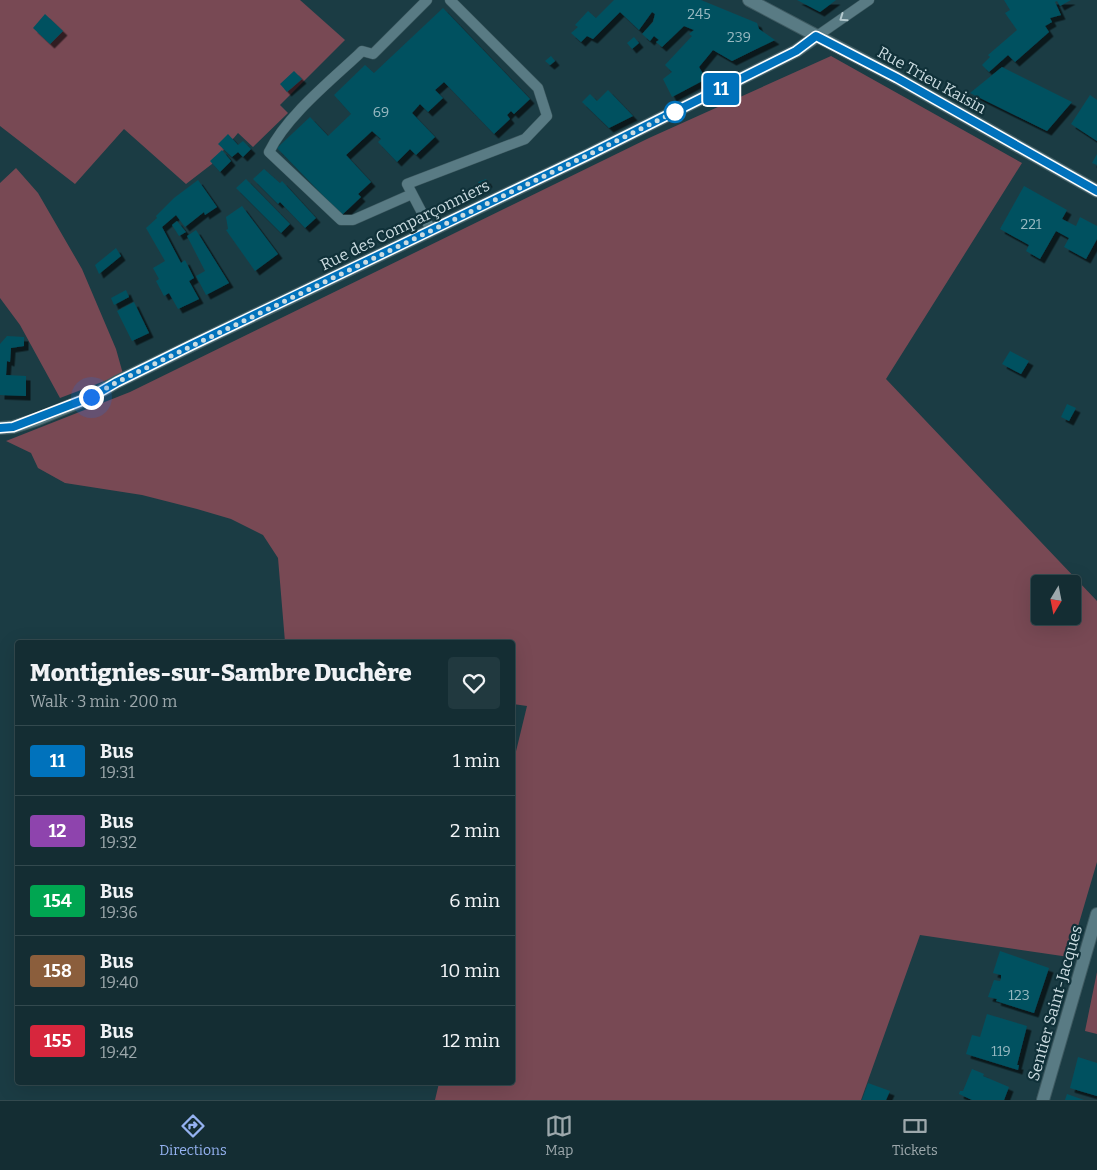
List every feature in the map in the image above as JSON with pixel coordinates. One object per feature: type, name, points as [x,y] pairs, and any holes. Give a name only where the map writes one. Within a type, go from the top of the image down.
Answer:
[{"type":"street","name":"Rue Trieu Kaisin","points":[[749,0],[897,78],[1097,191]]},
{"type":"street","name":"Rue des Comparçonniers","points":[[0,428],[13,427],[91,397],[125,378],[586,156],[796,51],[816,36]]},
{"type":"street","name":"Sentier Saint-Jacques","points":[[1043,1100],[1097,914]]},
{"type":"lane","points":[[412,194],[353,220],[341,220],[269,152],[274,140],[287,124],[362,51],[373,54],[427,0]]},
{"type":"lane","points":[[432,230],[407,184],[524,139],[547,116],[538,88],[450,0]]},
{"type":"lane","points":[[816,36],[869,0]]},
{"type":"shaded area","points":[[0,0],[300,0],[345,40],[280,105],[288,113],[253,147],[238,133],[212,164],[186,184],[124,129],[75,184],[0,126]]},
{"type":"shaded area","points":[[831,56],[1022,163],[886,379],[1072,575],[1031,575],[1031,625],[1081,625],[1081,584],[1097,601],[1097,862],[1069,957],[920,935],[861,1100],[435,1100],[439,1085],[515,1085],[515,756],[527,706],[515,704],[515,640],[285,640],[278,558],[263,535],[231,519],[197,509],[142,495],[65,483],[38,468],[31,453],[6,441],[130,392],[649,138]]},
{"type":"shaded area","points":[[16,168],[38,193],[82,269],[116,349],[123,374],[60,398],[20,325],[0,298],[0,183]]},
{"type":"shaded area","points":[[1097,972],[1097,1034],[1085,1031]]},
{"type":"building","points":[[614,0],[701,0],[757,23],[759,29],[775,40],[732,61],[713,50],[699,67],[706,79],[672,97],[663,79],[672,72],[665,65],[692,36],[689,34],[694,30],[684,26],[662,47],[656,42],[659,40],[654,36],[650,41],[642,34],[653,22],[655,14],[652,12],[639,30],[620,12],[593,39],[587,36],[581,42],[571,33],[578,27],[575,25],[588,11],[596,18]]},
{"type":"building","points":[[797,0],[836,0],[820,12]]},
{"type":"building","points":[[1004,0],[1071,0],[1060,6],[1057,1],[1055,2],[1061,15],[1050,18],[1052,22],[1045,26],[1049,32],[1015,62],[1008,55],[989,72],[982,65],[990,57],[988,55],[1017,30],[1005,13],[1010,10]]},
{"type":"building","points":[[443,8],[530,99],[514,114],[511,111],[507,115],[510,119],[494,134],[444,82],[435,90],[443,98],[428,112],[420,104],[412,113],[435,137],[416,155],[410,149],[397,162],[378,142],[381,139],[372,131],[346,155],[371,182],[358,194],[361,197],[342,215],[277,148],[310,117],[328,136],[351,114],[334,95],[365,65],[374,73]]},
{"type":"building","points":[[45,14],[63,31],[50,44],[33,28]]},
{"type":"building","points":[[634,37],[639,43],[632,49],[627,43]]},
{"type":"building","points":[[551,56],[555,61],[550,65],[545,61]]},
{"type":"building","points":[[1002,67],[1072,102],[1047,131],[970,93]]},
{"type":"building","points":[[294,71],[302,79],[287,92],[280,84]]},
{"type":"building","points":[[608,90],[633,116],[609,128],[582,102],[590,94],[597,101]]},
{"type":"building","points":[[1090,95],[1097,100],[1097,141],[1071,124]]},
{"type":"building","points":[[228,134],[238,145],[243,141],[251,149],[243,157],[238,152],[232,157],[218,144]]},
{"type":"building","points":[[222,150],[231,161],[220,172],[210,161]]},
{"type":"building","points":[[1097,154],[1097,165],[1092,163]]},
{"type":"building","points":[[264,169],[280,183],[282,181],[316,218],[305,228],[280,202],[278,204],[253,179]]},
{"type":"building","points":[[246,179],[290,224],[281,233],[236,188]]},
{"type":"building","points":[[486,179],[488,183],[480,186],[478,182]]},
{"type":"building","points":[[198,180],[217,207],[205,215],[204,212],[185,227],[176,215],[162,227],[181,263],[185,260],[194,278],[189,281],[199,299],[178,309],[169,293],[164,296],[156,281],[159,279],[153,268],[165,261],[146,228],[174,198]]},
{"type":"building","points":[[1024,186],[1067,210],[1062,219],[1076,226],[1080,217],[1097,226],[1097,239],[1086,259],[1064,247],[1069,238],[1056,231],[1040,259],[1026,251],[1029,245],[1000,229]]},
{"type":"building","points":[[242,206],[278,254],[255,271],[226,230],[228,229],[226,217]]},
{"type":"building","points":[[177,221],[186,232],[179,236],[172,225]]},
{"type":"building","points":[[196,230],[229,283],[206,295],[196,276],[205,271],[187,236]]},
{"type":"building","points":[[116,248],[121,256],[99,274],[95,265]]},
{"type":"building","points":[[126,290],[129,297],[114,305],[111,298]]},
{"type":"building","points":[[134,302],[149,333],[132,341],[117,311]]},
{"type":"building","points":[[7,336],[24,337],[24,346],[11,348],[10,362],[7,361],[6,375],[26,376],[26,396],[0,395],[0,344]]},
{"type":"building","points":[[1010,351],[1029,361],[1021,374],[1002,364]]},
{"type":"building","points":[[1067,404],[1076,408],[1069,421],[1061,417]]},
{"type":"building","points":[[1000,951],[1049,968],[1034,1013],[988,997],[994,980],[1000,981],[1001,979],[1001,975],[993,973]]},
{"type":"building","points":[[987,1014],[1027,1026],[1017,1065],[1019,1065],[1018,1070],[966,1054],[972,1035],[980,1037]]},
{"type":"building","points":[[1078,1057],[1097,1063],[1097,1096],[1070,1088]]},
{"type":"building","points":[[972,1069],[1009,1087],[1004,1100],[972,1100],[959,1094],[960,1091],[963,1091]]},
{"type":"building","points":[[868,1083],[890,1091],[886,1100],[862,1100]]},
{"type":"building","points":[[1067,1094],[1084,1100],[1065,1100]]},
{"type":"bus line","name":"11","points":[[0,428],[13,427],[91,397],[192,345],[586,156],[796,51],[816,36],[897,78],[1097,191]]},
{"type":"route","points":[[91,397],[117,382],[675,112]]}]
